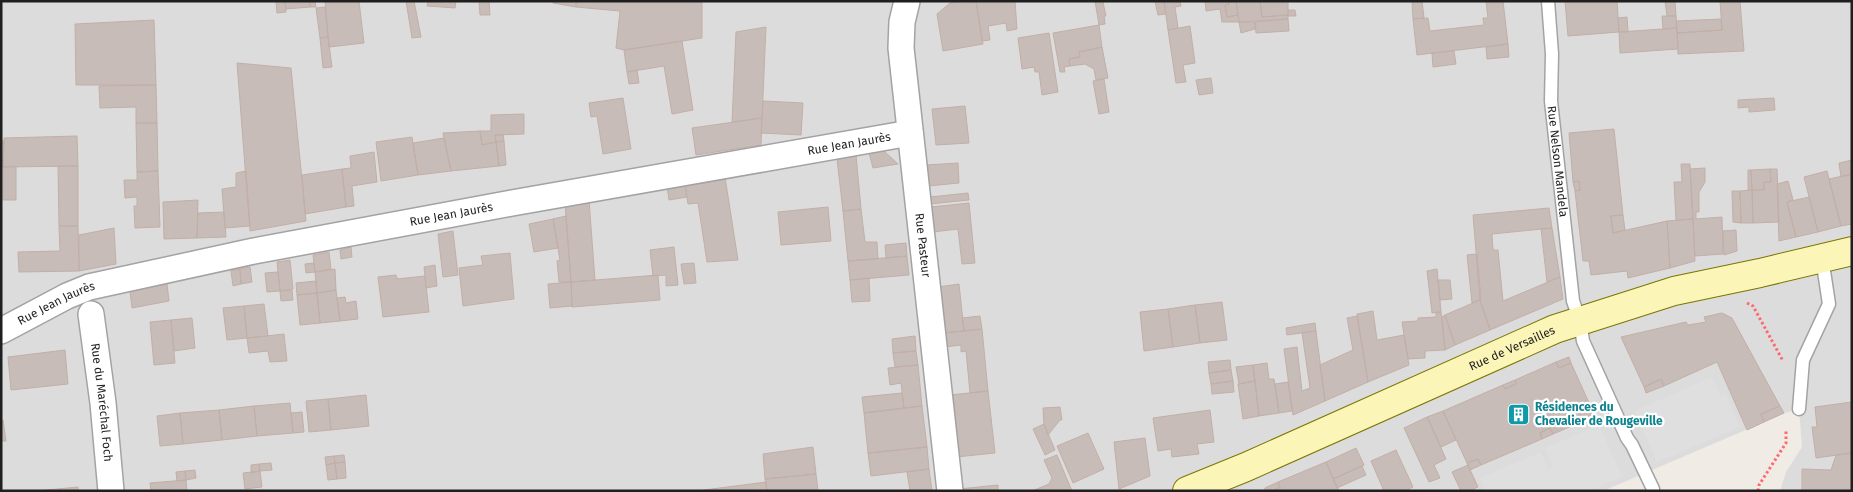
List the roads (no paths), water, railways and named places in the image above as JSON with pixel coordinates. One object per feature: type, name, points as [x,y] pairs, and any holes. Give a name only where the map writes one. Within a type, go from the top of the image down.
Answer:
[{"type":"street","name":"Rue Pasteur","points":[[907,1],[902,22],[901,48],[950,491]]},
{"type":"street","name":"Rue Jean Jaurès","points":[[1,331],[67,296],[109,282],[254,251],[910,133]]},
{"type":"street","name":"Rue de Versailles","points":[[1188,491],[1226,484],[1546,333],[1674,291],[1852,251]]},
{"type":"street","name":"Rue du Maréchal Foch","points":[[92,314],[111,491]]},
{"type":"lane","name":"Rue Nelson Mandela","points":[[1548,1],[1552,54],[1551,101],[1573,301],[1584,341],[1627,438],[1653,489]]},
{"type":"lane","points":[[1799,409],[1803,360],[1830,304],[1822,258]]},
{"type":"place","name":"Résidences du Chevalier de Rougeville","points":[[1519,414]]}]
